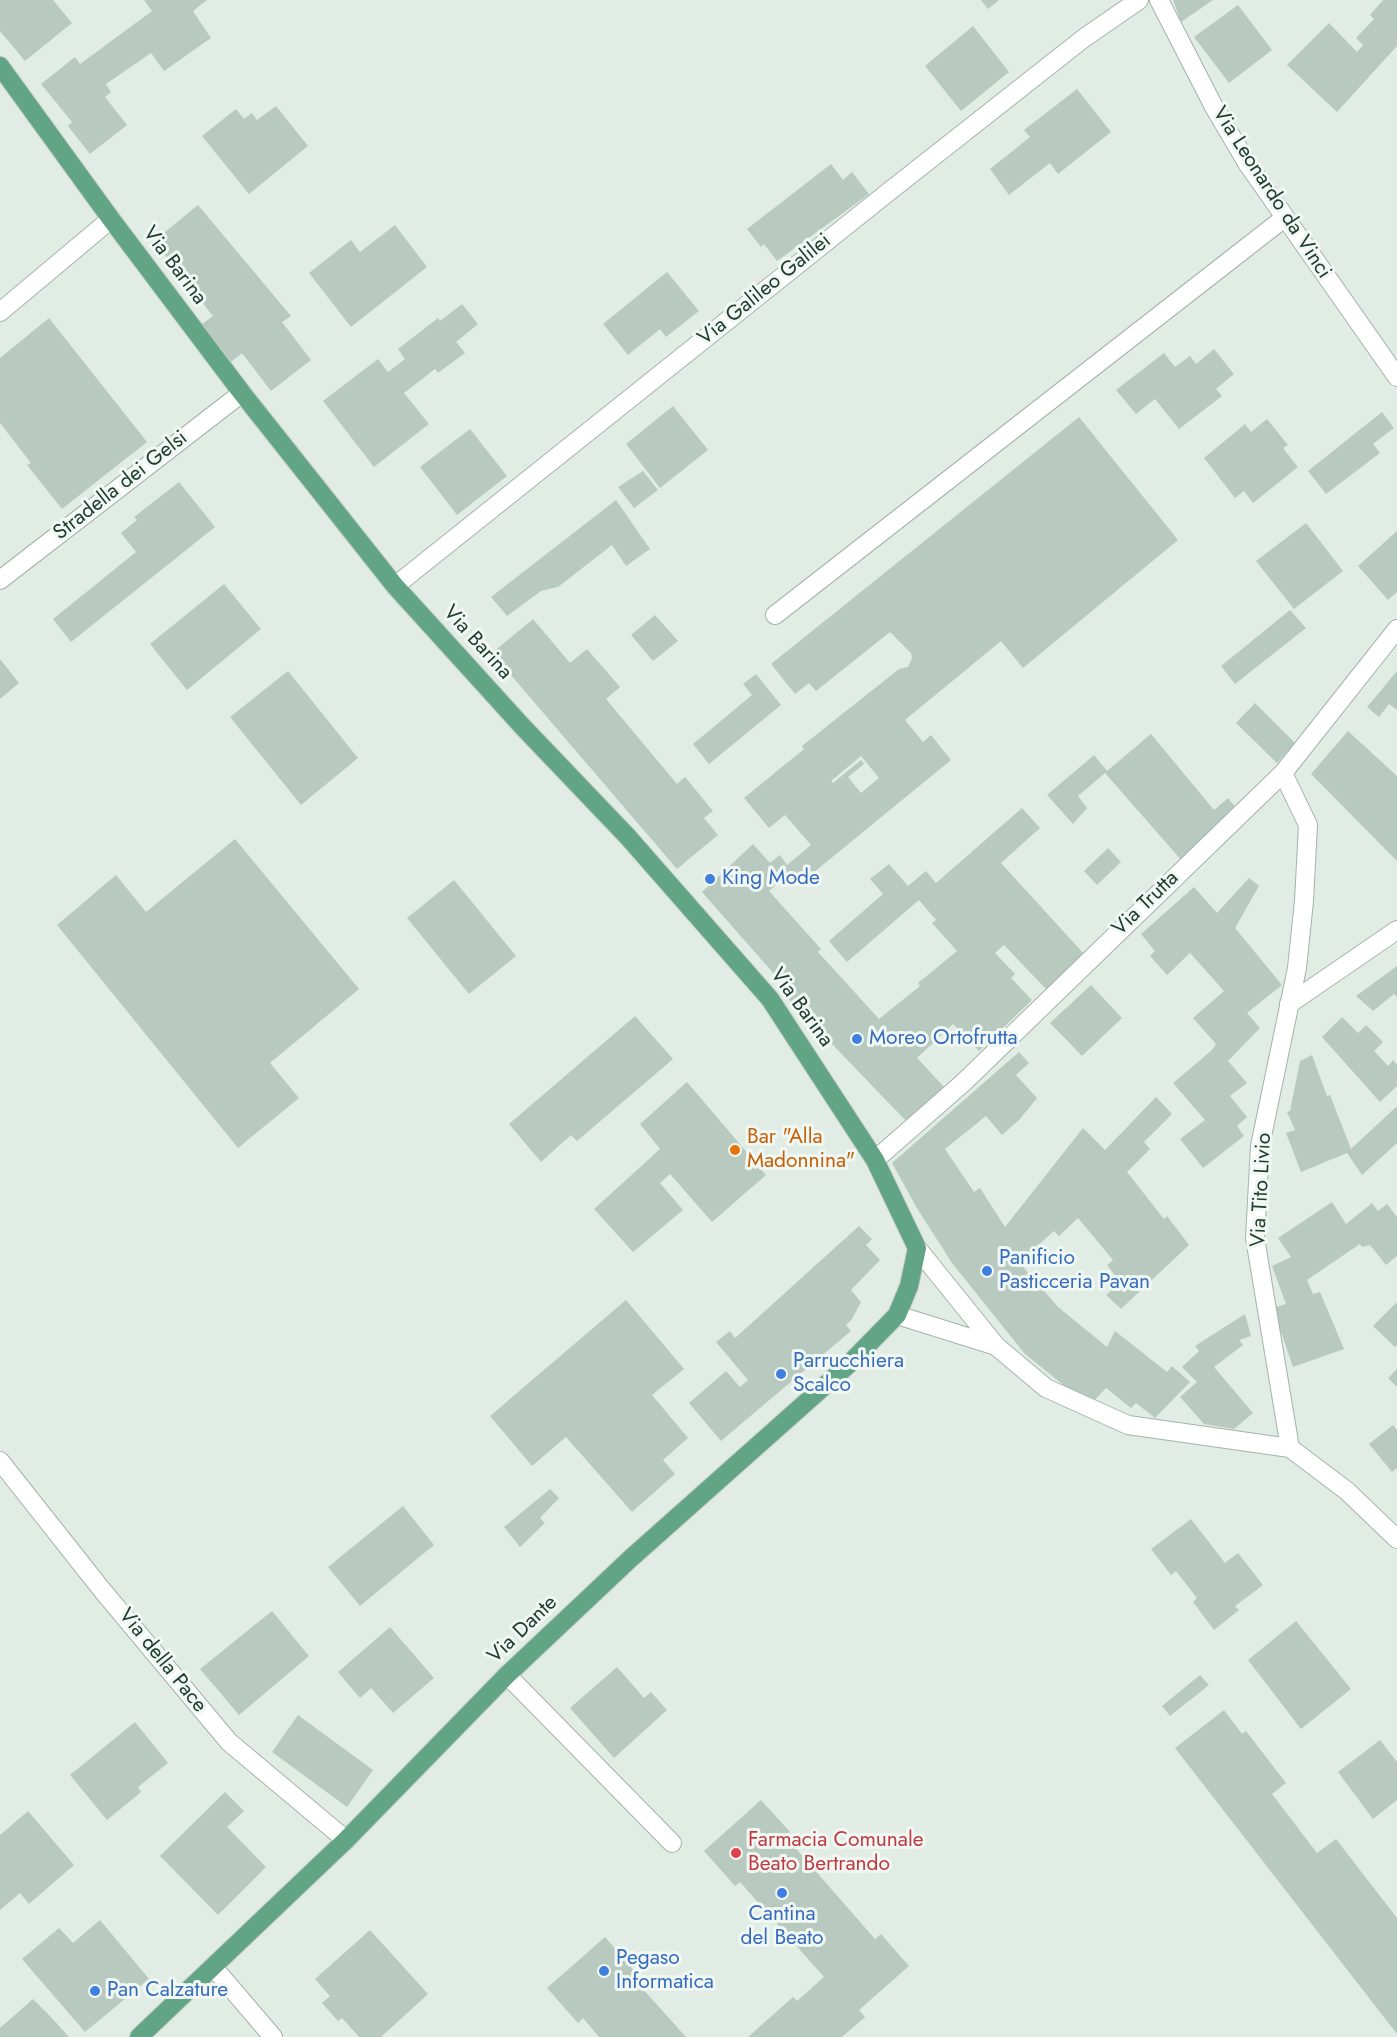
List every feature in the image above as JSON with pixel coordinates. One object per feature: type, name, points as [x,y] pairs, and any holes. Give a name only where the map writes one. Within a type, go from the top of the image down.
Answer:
[{"type":"main road","name":"Via Barina","points":[[0,66],[242,393],[395,586],[522,726],[628,837],[770,999],[875,1160],[917,1248]]},
{"type":"main road","name":"Via Dante","points":[[139,2037],[346,1840],[507,1675],[630,1559],[848,1365],[897,1315],[909,1286],[917,1248]]},
{"type":"street","name":"Via Galileo Galilei","points":[[395,586],[900,182],[1084,38],[1139,0]]},
{"type":"street","name":"Via Leonardo da Vinci","points":[[1159,0],[1214,107],[1283,219],[1397,377]]},
{"type":"street","points":[[0,312],[111,219]]},
{"type":"street","points":[[775,615],[1283,219]]},
{"type":"street","name":"Stradella dei Gelsi","points":[[0,580],[242,393]]},
{"type":"street","name":"Via Trutta","points":[[875,1160],[964,1082],[1283,773],[1397,629]]},
{"type":"street","name":"Via Tito Livio","points":[[1283,773],[1308,825],[1298,957],[1260,1146],[1255,1238],[1290,1448]]},
{"type":"street","points":[[1289,1004],[1397,930]]},
{"type":"street","points":[[917,1248],[996,1346],[1046,1388],[1128,1425],[1290,1448],[1347,1491],[1397,1539]]},
{"type":"street","points":[[897,1315],[996,1346]]},
{"type":"street","name":"Via della Pace","points":[[0,1461],[102,1590],[229,1742],[346,1840]]},
{"type":"street","points":[[507,1675],[672,1843]]},
{"type":"street","points":[[214,1968],[273,2037]]},
{"type":"building","points":[[0,0],[53,0],[72,23],[25,61],[0,31]]},
{"type":"building","points":[[144,0],[207,0],[193,11],[211,38],[164,71],[151,53],[106,84],[111,92],[105,97],[127,125],[90,154],[68,126],[72,122],[41,84],[75,57],[80,64],[152,11]]},
{"type":"building","points":[[981,0],[999,0],[988,9]]},
{"type":"building","points":[[1173,0],[1213,0],[1181,22]]},
{"type":"building","points":[[1383,0],[1397,0],[1397,46],[1337,112],[1287,65],[1329,23],[1357,52],[1363,45],[1356,38],[1374,19],[1370,15]]},
{"type":"building","points":[[1238,5],[1272,50],[1229,83],[1194,37]]},
{"type":"building","points":[[973,26],[1009,72],[961,111],[925,66]]},
{"type":"building","points":[[1077,89],[1111,132],[1058,174],[1050,163],[1009,195],[990,169],[1030,137],[1024,130]]},
{"type":"building","points":[[276,106],[308,146],[249,194],[202,136],[236,109],[244,119],[252,113],[257,120]]},
{"type":"building","points":[[831,164],[843,180],[852,172],[869,194],[777,261],[764,244],[761,247],[747,229]]},
{"type":"building","points":[[198,205],[291,316],[282,322],[311,360],[271,391],[242,353],[231,362],[202,324],[213,316],[154,241]]},
{"type":"building","points":[[395,225],[427,267],[351,327],[309,273],[351,240],[360,252]]},
{"type":"building","points":[[667,272],[699,311],[666,337],[660,329],[628,355],[603,324]]},
{"type":"building","points":[[462,304],[478,324],[456,342],[465,353],[438,373],[435,369],[404,393],[429,424],[374,467],[323,401],[378,359],[388,372],[405,359],[398,349],[438,318],[440,321]]},
{"type":"building","points":[[49,318],[147,442],[62,509],[27,465],[31,463],[0,423],[0,358]]},
{"type":"building","points":[[1214,349],[1234,374],[1216,389],[1222,396],[1179,429],[1155,399],[1136,414],[1116,390],[1164,353],[1175,367],[1190,356],[1196,364]]},
{"type":"building","points":[[673,406],[708,450],[660,488],[626,444]]},
{"type":"building","points":[[1382,412],[1394,428],[1373,444],[1380,453],[1326,494],[1308,471]]},
{"type":"building","points":[[1079,417],[1178,540],[1023,668],[1001,641],[905,720],[923,742],[931,735],[951,760],[802,882],[792,871],[769,891],[821,949],[818,952],[879,1019],[920,986],[918,983],[957,951],[932,923],[936,920],[919,900],[847,962],[829,941],[883,894],[870,879],[889,864],[908,886],[926,871],[936,883],[1022,808],[1040,828],[1001,863],[1084,954],[1047,990],[1004,945],[995,953],[1015,974],[1011,978],[1032,1000],[979,1051],[953,1024],[917,1058],[947,1090],[909,1124],[777,987],[782,983],[702,892],[753,844],[770,863],[780,855],[787,865],[811,845],[785,815],[769,828],[744,798],[804,749],[802,746],[899,669],[908,667],[912,658],[911,653],[890,632],[816,691],[809,683],[795,694],[771,664]],"holes":[[[861,756],[879,778],[861,793],[848,777],[864,764],[861,760],[833,783],[831,781]]]},
{"type":"building","points":[[1267,419],[1288,445],[1283,448],[1298,467],[1253,503],[1244,491],[1235,498],[1204,458],[1245,424],[1251,432]]},
{"type":"building","points":[[470,429],[507,476],[457,515],[420,467]]},
{"type":"building","points":[[643,471],[658,490],[634,508],[618,487]]},
{"type":"building","points":[[179,482],[215,527],[71,642],[53,619],[136,552],[121,533],[137,520],[134,517]]},
{"type":"building","points":[[616,500],[650,549],[626,566],[612,545],[558,587],[541,591],[507,616],[491,597]]},
{"type":"building","points":[[1306,523],[1343,571],[1294,609],[1256,561]]},
{"type":"building","points":[[1397,531],[1397,592],[1388,600],[1358,566]]},
{"type":"building","points":[[224,584],[261,629],[187,690],[150,644]]},
{"type":"building","points":[[1290,610],[1306,628],[1235,684],[1221,666]]},
{"type":"building","points":[[655,615],[678,641],[653,661],[631,635]]},
{"type":"building","points":[[533,619],[570,663],[587,649],[620,687],[606,699],[677,784],[685,777],[713,811],[704,818],[718,835],[677,869],[492,653]]},
{"type":"building","points":[[0,659],[19,683],[0,699]]},
{"type":"building","points":[[288,671],[358,758],[301,805],[230,717]]},
{"type":"building","points":[[1397,671],[1397,710],[1389,704],[1379,717],[1367,707]]},
{"type":"building","points":[[756,674],[781,705],[709,764],[693,744],[752,695],[743,684]]},
{"type":"building","points":[[1255,703],[1295,743],[1277,763],[1236,723]]},
{"type":"building","points":[[1348,731],[1397,776],[1397,861],[1311,774]]},
{"type":"building","points":[[1151,734],[1214,810],[1228,798],[1240,813],[1183,862],[1105,773],[1078,796],[1087,808],[1073,824],[1047,795],[1094,755],[1107,771]]},
{"type":"building","points":[[235,839],[359,989],[270,1063],[299,1098],[238,1148],[57,925],[116,875],[146,912]]},
{"type":"building","points":[[1108,848],[1121,862],[1097,885],[1084,871]]},
{"type":"building","points":[[1249,878],[1259,886],[1235,928],[1282,985],[1247,1013],[1260,1028],[1228,1061],[1247,1083],[1230,1096],[1247,1117],[1237,1126],[1244,1136],[1203,1168],[1180,1139],[1205,1120],[1173,1083],[1216,1044],[1193,1018],[1224,991],[1190,953],[1167,975],[1150,956],[1155,951],[1141,934],[1194,887],[1217,913]]},
{"type":"building","points":[[454,880],[516,956],[469,994],[407,918]]},
{"type":"building","points":[[1397,966],[1397,997],[1394,994],[1373,1011],[1356,996]]},
{"type":"building","points":[[1091,985],[1122,1018],[1082,1056],[1050,1023]]},
{"type":"building","points":[[635,1016],[673,1059],[577,1141],[571,1135],[541,1162],[509,1124]]},
{"type":"building","points":[[1342,1017],[1358,1033],[1366,1025],[1383,1042],[1374,1051],[1388,1066],[1393,1060],[1397,1065],[1397,1086],[1380,1102],[1322,1037]]},
{"type":"building","points":[[1019,1052],[1029,1063],[1016,1075],[1037,1098],[1020,1119],[1002,1135],[986,1116],[945,1149],[974,1192],[980,1188],[1005,1227],[1083,1128],[1105,1150],[1156,1097],[1172,1114],[1144,1142],[1150,1149],[1127,1172],[1164,1219],[1167,1216],[1189,1245],[1121,1309],[1106,1295],[1120,1282],[1107,1265],[1113,1260],[1078,1218],[1059,1236],[1054,1231],[1019,1262],[1058,1307],[1107,1347],[1115,1331],[1167,1372],[1172,1366],[1190,1382],[1155,1418],[1136,1403],[1131,1408],[1106,1388],[1089,1406],[1024,1353],[952,1263],[918,1210],[892,1163]]},
{"type":"building","points":[[1312,1055],[1327,1096],[1330,1095],[1351,1149],[1397,1106],[1397,1143],[1362,1175],[1347,1153],[1301,1172],[1286,1133],[1295,1130],[1287,1112],[1290,1111],[1300,1061]]},
{"type":"building","points":[[687,1082],[766,1175],[712,1222],[670,1174],[660,1183],[683,1210],[633,1252],[594,1209],[660,1149],[640,1124]]},
{"type":"building","points":[[1332,1202],[1346,1224],[1372,1203],[1378,1211],[1387,1204],[1397,1217],[1397,1256],[1386,1265],[1370,1245],[1362,1247],[1360,1244],[1307,1280],[1313,1294],[1320,1292],[1344,1349],[1293,1367],[1273,1308],[1286,1304],[1272,1266],[1291,1257],[1278,1238]]},
{"type":"building","points":[[859,1226],[872,1239],[866,1245],[880,1260],[851,1290],[861,1302],[846,1325],[851,1331],[721,1441],[689,1403],[726,1371],[740,1387],[748,1380],[716,1342],[730,1331],[735,1338]]},
{"type":"building","points":[[626,1300],[684,1369],[652,1395],[688,1438],[663,1460],[675,1474],[632,1512],[566,1437],[532,1466],[490,1416]]},
{"type":"building","points":[[1397,1302],[1397,1345],[1395,1347],[1373,1326]]},
{"type":"building","points":[[1245,1314],[1251,1336],[1239,1340],[1243,1345],[1214,1367],[1253,1413],[1234,1429],[1204,1424],[1180,1397],[1197,1382],[1182,1367],[1199,1351],[1195,1346]]},
{"type":"building","points":[[1397,1369],[1397,1387],[1388,1378]]},
{"type":"building","points":[[1393,1425],[1397,1430],[1397,1468],[1392,1472],[1369,1444]]},
{"type":"building","points":[[550,1489],[559,1498],[540,1518],[545,1523],[520,1547],[504,1527]]},
{"type":"building","points":[[403,1506],[434,1545],[360,1606],[328,1567]]},
{"type":"building","points":[[1191,1519],[1225,1563],[1238,1553],[1263,1585],[1235,1606],[1239,1610],[1214,1630],[1193,1602],[1197,1598],[1176,1571],[1171,1575],[1151,1549]]},
{"type":"building","points":[[272,1611],[309,1656],[239,1715],[200,1669]]},
{"type":"building","points":[[1296,1621],[1351,1689],[1301,1729],[1248,1660]]},
{"type":"building","points":[[390,1627],[434,1678],[393,1713],[371,1688],[360,1698],[338,1672]]},
{"type":"building","points":[[617,1667],[644,1698],[651,1692],[667,1710],[614,1758],[570,1708]]},
{"type":"building","points":[[1200,1675],[1209,1685],[1170,1716],[1162,1706]]},
{"type":"building","points":[[1224,1710],[1242,1734],[1246,1731],[1286,1783],[1272,1794],[1317,1853],[1336,1839],[1397,1918],[1397,2034],[1175,1748]]},
{"type":"building","points":[[298,1715],[373,1770],[347,1807],[272,1752]]},
{"type":"building","points":[[135,1722],[168,1763],[138,1787],[141,1792],[107,1820],[70,1775]]},
{"type":"building","points":[[1380,1740],[1397,1762],[1397,1800],[1373,1819],[1338,1772]]},
{"type":"building","points":[[225,1792],[244,1811],[227,1827],[266,1867],[218,1915],[160,1856]]},
{"type":"building","points":[[761,1800],[790,1832],[785,1836],[875,1939],[881,1934],[909,1966],[859,2010],[865,2017],[842,2037],[748,2037],[793,1997],[797,2001],[824,1977],[740,1882],[735,1886],[704,1851]]},
{"type":"building","points":[[28,1811],[74,1865],[29,1904],[20,1893],[0,1910],[0,1835]]},
{"type":"building","points":[[100,1920],[149,1979],[85,2032],[22,1959],[59,1928],[73,1943]]},
{"type":"building","points":[[370,1930],[428,1994],[381,2037],[359,2037],[342,2018],[338,2021],[322,2003],[330,1996],[315,1979]]},
{"type":"building","points":[[605,1937],[637,1974],[633,1978],[686,2037],[599,2037],[583,2018],[578,2023],[547,1988]]},
{"type":"building","points":[[33,1999],[69,2037],[0,2037],[0,2028]]},
{"type":"place","name":"King Mode","points":[[710,879]]},
{"type":"place","name":"Moreo Ortofrutta","points":[[857,1039]]},
{"type":"place","name":"Bar \"Alla Madonnina\"","points":[[735,1150]]},
{"type":"place","name":"Panificio Pasticceria Pavan","points":[[987,1271]]},
{"type":"place","name":"Parrucchiera Scalco","points":[[781,1374]]},
{"type":"place","name":"Farmacia Comunale Beato Bertrando","points":[[736,1853]]},
{"type":"place","name":"Cantina del Beato","points":[[782,1893]]},
{"type":"place","name":"Pegaso Informatica","points":[[604,1971]]},
{"type":"place","name":"Pan Calzature","points":[[95,1991]]}]
